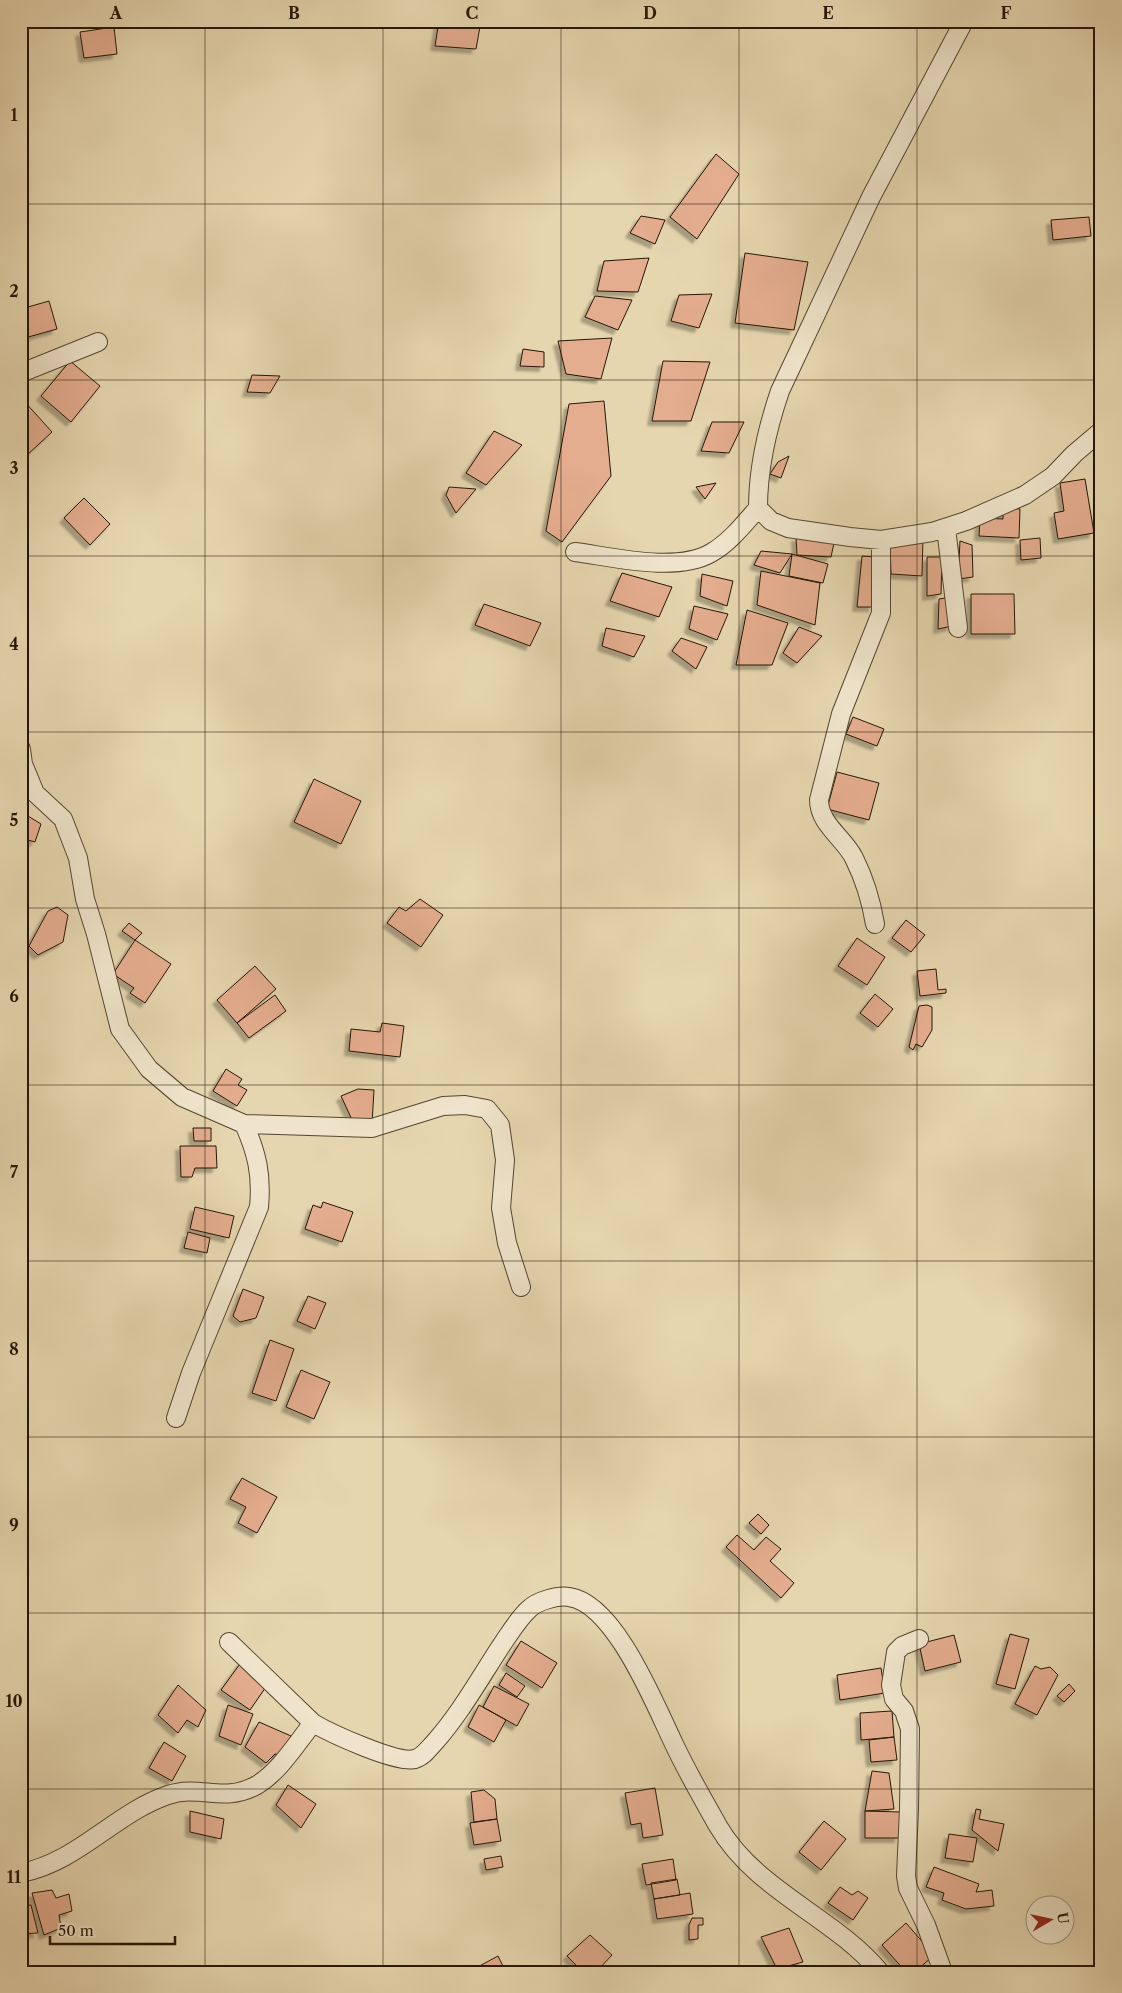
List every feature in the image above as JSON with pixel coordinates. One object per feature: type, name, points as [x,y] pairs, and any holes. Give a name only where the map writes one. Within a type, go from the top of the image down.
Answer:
[{"type":"street","points":[[575,552],[664,564],[689,560],[711,554],[735,534],[758,508],[758,478],[771,416],[780,391],[871,197],[964,21]]},
{"type":"street","points":[[21,373],[98,342]]},
{"type":"street","points":[[758,508],[771,521],[788,528],[880,540],[932,532],[946,528],[1025,494],[1054,476],[1074,454],[1101,431]]},
{"type":"street","points":[[946,528],[958,628]]},
{"type":"street","points":[[876,924],[869,892],[853,856],[819,810],[841,714],[880,612],[880,540]]},
{"type":"street","points":[[21,749],[23,764],[35,793],[63,819],[78,858],[85,899],[96,934],[120,1029],[148,1069],[182,1097],[244,1124],[372,1128],[443,1106],[465,1105],[486,1109],[500,1125],[505,1160],[501,1208],[507,1243],[521,1287]]},
{"type":"street","points":[[176,1418],[190,1373],[259,1207],[261,1183],[254,1148],[244,1124]]},
{"type":"street","points":[[229,1642],[313,1723],[352,1743],[408,1760],[420,1758],[444,1732],[514,1628],[531,1607],[550,1599],[569,1597],[590,1607],[610,1626],[648,1685],[675,1745],[719,1828],[750,1867],[850,1941],[880,1972]]},
{"type":"street","points":[[919,1639],[902,1646],[896,1652],[890,1685],[894,1699],[904,1711],[910,1729],[906,1876],[908,1888],[926,1926],[943,1972]]},
{"type":"street","points":[[21,1873],[58,1861],[145,1806],[168,1795],[190,1791],[238,1794],[257,1784],[276,1769],[313,1723]]},
{"type":"building","points":[[439,21],[481,21],[476,49],[435,46]]},
{"type":"building","points":[[114,27],[117,54],[84,58],[80,32]]},
{"type":"building","points":[[716,154],[739,174],[697,239],[670,217]]},
{"type":"building","points":[[641,216],[665,220],[655,244],[630,233]]},
{"type":"building","points":[[1089,217],[1091,236],[1053,240],[1051,220]]},
{"type":"building","points":[[745,253],[808,262],[794,330],[735,323]]},
{"type":"building","points":[[649,258],[638,292],[597,291],[604,261]]},
{"type":"building","points":[[712,294],[699,328],[671,321],[679,295]]},
{"type":"building","points":[[595,296],[632,300],[618,330],[585,317]]},
{"type":"building","points":[[49,301],[57,329],[21,339],[21,309]]},
{"type":"building","points":[[612,338],[601,379],[566,374],[558,341]]},
{"type":"building","points":[[523,349],[544,352],[544,367],[520,366]]},
{"type":"building","points":[[70,361],[100,386],[71,422],[41,396]]},
{"type":"building","points":[[663,361],[710,362],[691,421],[652,421]]},
{"type":"building","points":[[252,375],[280,376],[270,393],[247,392]]},
{"type":"building","points":[[24,401],[52,432],[26,456],[21,450],[21,404]]},
{"type":"building","points":[[604,401],[611,476],[562,542],[546,531],[569,404]]},
{"type":"building","points":[[712,422],[744,422],[729,453],[701,451]]},
{"type":"building","points":[[494,431],[522,445],[486,485],[466,473]]},
{"type":"building","points":[[789,456],[781,478],[770,474],[778,462]]},
{"type":"building","points":[[1085,479],[1094,533],[1058,539],[1054,513],[1064,511],[1060,483]]},
{"type":"building","points":[[716,483],[705,499],[696,487]]},
{"type":"building","points":[[449,487],[476,489],[456,513],[446,495]]},
{"type":"building","points":[[84,498],[110,524],[90,545],[64,518]]},
{"type":"building","points":[[1003,508],[1020,509],[1019,538],[979,536],[980,518],[1003,519]]},
{"type":"building","points":[[796,537],[835,538],[831,557],[797,555]]},
{"type":"building","points":[[923,538],[922,576],[891,574],[890,542]]},
{"type":"building","points":[[1040,538],[1041,558],[1021,560],[1020,540]]},
{"type":"building","points":[[960,541],[972,545],[973,577],[958,579]]},
{"type":"building","points":[[761,551],[792,554],[780,573],[754,565]]},
{"type":"building","points":[[792,554],[828,564],[823,583],[789,576]]},
{"type":"building","points":[[862,556],[875,557],[873,607],[857,607]]},
{"type":"building","points":[[927,557],[942,557],[941,594],[927,596]]},
{"type":"building","points":[[761,571],[820,583],[815,625],[757,605]]},
{"type":"building","points":[[622,573],[672,587],[659,617],[610,601]]},
{"type":"building","points":[[702,574],[733,581],[727,606],[700,596]]},
{"type":"building","points":[[971,594],[1014,594],[1015,634],[971,634]]},
{"type":"building","points":[[951,597],[952,626],[938,629],[939,599]]},
{"type":"building","points":[[484,604],[541,623],[530,646],[475,625]]},
{"type":"building","points":[[694,606],[728,614],[717,640],[689,629]]},
{"type":"building","points":[[747,610],[788,623],[772,665],[736,665]]},
{"type":"building","points":[[799,627],[822,636],[797,663],[783,653]]},
{"type":"building","points":[[606,628],[645,636],[634,657],[602,646]]},
{"type":"building","points":[[681,638],[707,647],[696,669],[672,651]]},
{"type":"building","points":[[853,717],[884,729],[877,746],[846,734]]},
{"type":"building","points":[[837,772],[879,783],[869,820],[827,809]]},
{"type":"building","points":[[314,779],[361,801],[341,844],[294,822]]},
{"type":"building","points":[[28,816],[41,824],[35,842],[21,838],[21,826]]},
{"type":"building","points":[[420,899],[443,915],[421,947],[387,923],[399,907],[406,911]]},
{"type":"building","points":[[57,907],[68,915],[63,942],[38,955],[29,946],[48,911]]},
{"type":"building","points":[[906,920],[925,935],[911,952],[892,938]]},
{"type":"building","points":[[129,923],[142,933],[135,940],[122,931]]},
{"type":"building","points":[[857,938],[885,957],[867,985],[838,966]]},
{"type":"building","points":[[135,940],[171,964],[145,1003],[130,993],[134,988],[113,974]]},
{"type":"building","points":[[255,966],[276,989],[237,1023],[217,1000]]},
{"type":"building","points":[[936,969],[938,990],[946,989],[946,993],[920,996],[917,971]]},
{"type":"building","points":[[875,994],[893,1009],[878,1027],[860,1013]]},
{"type":"building","points":[[275,995],[286,1011],[249,1038],[237,1023]]},
{"type":"building","points":[[927,1005],[932,1007],[932,1030],[922,1047],[916,1044],[913,1050],[909,1047],[919,1006]]},
{"type":"building","points":[[382,1023],[404,1026],[400,1057],[349,1051],[351,1029],[380,1032]]},
{"type":"building","points":[[226,1069],[242,1079],[238,1085],[247,1090],[237,1106],[213,1091]]},
{"type":"building","points":[[358,1089],[374,1090],[372,1124],[353,1122],[341,1096]]},
{"type":"building","points":[[193,1128],[211,1128],[211,1141],[194,1141]]},
{"type":"building","points":[[180,1146],[216,1146],[217,1168],[195,1168],[192,1177],[181,1177]]},
{"type":"building","points":[[323,1202],[353,1212],[342,1242],[305,1229],[313,1205],[321,1208]]},
{"type":"building","points":[[195,1207],[234,1216],[229,1238],[190,1229]]},
{"type":"building","points":[[188,1232],[210,1238],[207,1253],[184,1248]]},
{"type":"building","points":[[243,1289],[264,1297],[256,1318],[240,1322],[233,1316]]},
{"type":"building","points":[[308,1296],[326,1303],[315,1329],[297,1321]]},
{"type":"building","points":[[270,1340],[294,1349],[276,1401],[252,1393]]},
{"type":"building","points":[[301,1370],[330,1382],[314,1419],[286,1407]]},
{"type":"building","points":[[242,1478],[277,1497],[257,1533],[238,1523],[246,1507],[230,1499]]},
{"type":"building","points":[[758,1514],[769,1525],[761,1534],[749,1523]]},
{"type":"building","points":[[737,1535],[754,1550],[766,1537],[781,1549],[770,1561],[794,1583],[781,1598],[726,1547]]},
{"type":"building","points":[[1010,1634],[1029,1639],[1015,1689],[996,1684]]},
{"type":"building","points":[[954,1635],[961,1662],[925,1671],[919,1644]]},
{"type":"building","points":[[521,1641],[557,1663],[542,1688],[506,1665]]},
{"type":"building","points":[[242,1661],[270,1681],[250,1710],[221,1690]]},
{"type":"building","points":[[1035,1666],[1041,1669],[1050,1667],[1058,1675],[1037,1715],[1015,1704]]},
{"type":"building","points":[[881,1668],[885,1693],[840,1700],[837,1675]]},
{"type":"building","points":[[506,1673],[525,1686],[517,1697],[499,1685]]},
{"type":"building","points":[[1069,1684],[1075,1691],[1064,1702],[1057,1696]]},
{"type":"building","points":[[178,1685],[206,1710],[198,1727],[187,1720],[178,1733],[158,1715]]},
{"type":"building","points":[[494,1686],[529,1704],[517,1726],[483,1707]]},
{"type":"building","points":[[228,1705],[253,1714],[241,1745],[219,1736]]},
{"type":"building","points":[[479,1705],[506,1720],[494,1742],[468,1727]]},
{"type":"building","points":[[892,1711],[894,1737],[861,1740],[860,1713]]},
{"type":"building","points":[[259,1722],[291,1736],[282,1755],[275,1754],[266,1763],[245,1747]]},
{"type":"building","points":[[894,1737],[897,1760],[871,1762],[869,1740]]},
{"type":"building","points":[[164,1742],[186,1756],[172,1781],[149,1768]]},
{"type":"building","points":[[872,1771],[889,1773],[894,1809],[865,1811]]},
{"type":"building","points":[[288,1785],[316,1804],[301,1828],[276,1805]]},
{"type":"building","points":[[655,1788],[663,1835],[643,1838],[641,1823],[631,1825],[625,1793]]},
{"type":"building","points":[[484,1790],[495,1799],[497,1819],[474,1822],[471,1792]]},
{"type":"building","points":[[976,1809],[981,1810],[979,1819],[1004,1824],[998,1851],[972,1830]]},
{"type":"building","points":[[190,1811],[224,1819],[221,1839],[190,1832]]},
{"type":"building","points":[[865,1811],[900,1812],[899,1838],[865,1838]]},
{"type":"building","points":[[497,1819],[501,1841],[474,1845],[470,1823]]},
{"type":"building","points":[[824,1821],[846,1839],[821,1870],[799,1852]]},
{"type":"building","points":[[949,1834],[977,1838],[973,1862],[945,1858]]},
{"type":"building","points":[[501,1856],[503,1867],[486,1870],[484,1859]]},
{"type":"building","points":[[673,1859],[676,1880],[646,1885],[642,1864]]},
{"type":"building","points":[[934,1867],[979,1884],[976,1892],[992,1890],[994,1906],[966,1909],[942,1900],[944,1893],[926,1887]]},
{"type":"building","points":[[677,1879],[680,1895],[654,1899],[651,1883]]},
{"type":"building","points":[[840,1887],[852,1895],[858,1891],[868,1898],[853,1920],[828,1903]]},
{"type":"building","points":[[52,1890],[56,1898],[69,1894],[72,1911],[59,1915],[61,1928],[44,1935],[32,1893]]},
{"type":"building","points":[[690,1893],[693,1914],[657,1919],[654,1899]]},
{"type":"building","points":[[31,1905],[38,1933],[21,1934],[21,1907]]},
{"type":"building","points":[[692,1918],[703,1918],[703,1925],[698,1925],[698,1939],[689,1940],[689,1925]]},
{"type":"building","points":[[906,1923],[934,1955],[915,1972],[906,1972],[882,1945]]},
{"type":"building","points":[[789,1928],[803,1962],[777,1969],[761,1937]]},
{"type":"building","points":[[590,1935],[612,1955],[596,1972],[583,1972],[567,1956]]},
{"type":"building","points":[[498,1956],[506,1972],[472,1972],[472,1970]]}]
